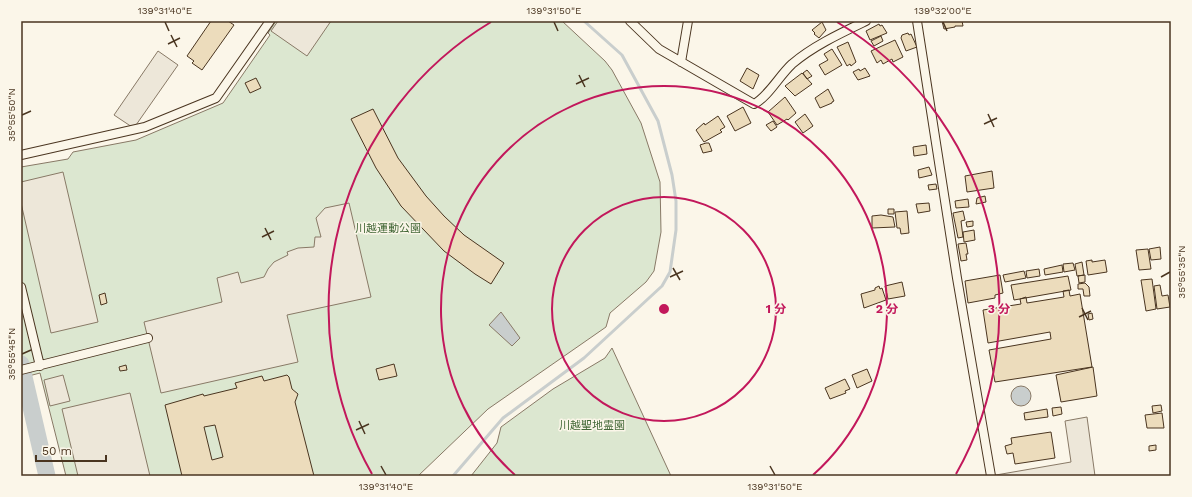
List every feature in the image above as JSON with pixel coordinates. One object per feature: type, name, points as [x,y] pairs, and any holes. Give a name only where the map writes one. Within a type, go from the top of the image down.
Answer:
[{"type":"street","points":[[21,155],[146,127],[216,98],[270,21]]},
{"type":"street","points":[[630,21],[659,49],[754,104],[760,100],[773,83],[792,64],[836,36],[866,21]]},
{"type":"street","points":[[681,62],[688,21]]},
{"type":"street","points":[[917,21],[957,278],[991,476]]},
{"type":"street","points":[[21,287],[36,366]]},
{"type":"street","points":[[21,370],[148,338]]},
{"type":"green space","name":"川越運動公園","points":[[276,21],[562,21],[605,61],[612,70],[641,123],[660,182],[661,232],[654,271],[646,282],[610,313],[606,327],[488,409],[418,476],[66,476],[40,373],[21,378],[21,167],[68,159],[73,152],[136,140],[223,103],[270,35],[268,33]]},
{"type":"green space","name":"川越聖地霊園","points":[[612,348],[671,476],[471,476],[497,443],[501,427],[553,389],[605,358]]},
{"type":"shaded area","points":[[278,21],[331,21],[307,56],[271,31]]},
{"type":"shaded area","points":[[158,51],[178,65],[136,125],[132,127],[114,115]]},
{"type":"shaded area","points":[[63,172],[98,322],[51,333],[21,203],[21,182]]},
{"type":"shaded area","points":[[349,203],[371,297],[287,315],[298,362],[161,393],[144,322],[222,302],[217,278],[238,272],[241,283],[264,277],[274,262],[288,255],[287,252],[298,248],[314,247],[315,237],[321,237],[316,218],[325,208]]},
{"type":"shaded area","points":[[501,312],[520,338],[512,346],[489,325]]},
{"type":"shaded area","points":[[63,375],[70,401],[50,406],[44,380]]},
{"type":"shaded area","points":[[1017,386],[1025,386],[1031,392],[1031,400],[1025,406],[1017,406],[1011,400],[1011,392]]},
{"type":"shaded area","points":[[130,393],[150,476],[78,476],[62,409]]},
{"type":"shaded area","points":[[1087,417],[1095,476],[996,476],[1071,462],[1065,421]]},
{"type":"building","points":[[211,21],[228,21],[234,25],[202,70],[192,63],[194,61],[187,56]]},
{"type":"building","points":[[942,21],[962,21],[963,26],[955,26],[944,29]]},
{"type":"building","points":[[822,22],[826,30],[819,38],[812,30]]},
{"type":"building","points":[[879,24],[880,26],[882,25],[887,33],[870,40],[866,31]]},
{"type":"building","points":[[908,33],[909,35],[911,34],[917,47],[906,51],[901,38],[902,35]]},
{"type":"building","points":[[881,36],[883,41],[874,46],[871,41]]},
{"type":"building","points":[[895,40],[903,57],[893,62],[892,59],[883,64],[881,60],[877,63],[871,51]]},
{"type":"building","points":[[848,42],[856,62],[851,66],[850,64],[847,66],[837,47]]},
{"type":"building","points":[[832,49],[842,65],[825,75],[819,65],[828,60],[824,54]]},
{"type":"building","points":[[747,68],[759,75],[753,89],[740,81]]},
{"type":"building","points":[[865,68],[870,76],[858,80],[853,72],[859,69],[860,71]]},
{"type":"building","points":[[807,70],[812,76],[807,79],[803,73]]},
{"type":"building","points":[[802,73],[812,84],[795,96],[785,86]]},
{"type":"building","points":[[256,78],[261,88],[250,93],[245,83]]},
{"type":"building","points":[[828,89],[834,101],[820,108],[815,98]]},
{"type":"building","points":[[785,97],[796,113],[788,120],[787,119],[777,125],[768,112]]},
{"type":"building","points":[[743,107],[751,123],[735,131],[727,116]]},
{"type":"building","points":[[373,109],[398,158],[426,196],[464,235],[504,263],[491,284],[444,251],[401,206],[376,168],[351,119]]},
{"type":"building","points":[[805,114],[813,126],[803,133],[795,122]]},
{"type":"building","points":[[718,116],[725,127],[720,130],[722,132],[704,142],[696,130],[704,123],[705,125]]},
{"type":"building","points":[[773,121],[777,127],[771,131],[766,125]]},
{"type":"building","points":[[709,143],[712,151],[703,153],[700,145]]},
{"type":"building","points":[[926,145],[927,154],[914,156],[913,147]]},
{"type":"building","points":[[929,167],[932,175],[919,178],[918,170]]},
{"type":"building","points":[[992,171],[994,188],[967,192],[965,176]]},
{"type":"building","points":[[936,184],[937,189],[929,190],[928,185]]},
{"type":"building","points":[[985,196],[986,202],[976,204],[977,198]]},
{"type":"building","points":[[968,199],[969,207],[956,208],[955,201]]},
{"type":"building","points":[[929,203],[930,211],[918,213],[916,204]]},
{"type":"building","points":[[888,209],[894,209],[894,214],[888,214]]},
{"type":"building","points":[[907,211],[909,233],[901,234],[900,228],[897,228],[895,212]]},
{"type":"building","points":[[963,211],[965,220],[961,221],[963,237],[958,238],[953,213]]},
{"type":"building","points":[[881,215],[893,217],[895,227],[872,228],[872,216]]},
{"type":"building","points":[[973,221],[973,226],[967,227],[966,222]]},
{"type":"building","points":[[974,230],[975,240],[964,242],[963,232]]},
{"type":"building","points":[[966,243],[968,254],[966,254],[967,260],[961,261],[958,244]]},
{"type":"building","points":[[1160,247],[1161,259],[1151,260],[1149,249]]},
{"type":"building","points":[[1148,249],[1151,269],[1139,270],[1136,250]]},
{"type":"building","points":[[1092,260],[1092,262],[1105,260],[1107,272],[1088,275],[1086,261]]},
{"type":"building","points":[[1082,262],[1084,275],[1077,276],[1075,264]]},
{"type":"building","points":[[1073,263],[1075,270],[1064,272],[1063,264]]},
{"type":"building","points":[[1062,265],[1063,272],[1045,275],[1044,269]]},
{"type":"building","points":[[1039,269],[1040,276],[1027,278],[1026,271]]},
{"type":"building","points":[[1024,271],[1026,278],[1005,282],[1003,275]]},
{"type":"building","points":[[1000,275],[1003,293],[995,295],[995,298],[968,303],[965,281]]},
{"type":"building","points":[[1085,275],[1085,282],[1079,283],[1078,276]]},
{"type":"building","points":[[1068,276],[1071,290],[1014,300],[1011,285]]},
{"type":"building","points":[[1152,279],[1156,309],[1146,311],[1141,280]]},
{"type":"building","points":[[902,282],[905,296],[888,299],[885,286]]},
{"type":"building","points":[[1085,283],[1089,287],[1090,296],[1084,296],[1083,289],[1078,289],[1078,284]]},
{"type":"building","points":[[1160,285],[1162,296],[1168,295],[1170,307],[1157,309],[1154,286]]},
{"type":"building","points":[[879,286],[880,289],[882,288],[886,300],[864,308],[861,294],[875,290],[875,288]]},
{"type":"building","points":[[1069,290],[1070,296],[1080,294],[1092,367],[995,382],[989,350],[1051,339],[1050,332],[988,343],[983,310],[1021,304],[1020,299],[1026,297],[1027,303],[1064,297],[1063,291]]},
{"type":"building","points":[[105,293],[107,303],[101,305],[99,295]]},
{"type":"building","points":[[1092,313],[1093,319],[1089,320],[1088,314]]},
{"type":"building","points":[[394,364],[397,376],[379,380],[376,369]]},
{"type":"building","points":[[126,365],[127,370],[120,371],[119,367]]},
{"type":"building","points":[[1093,367],[1097,396],[1061,402],[1056,375]]},
{"type":"building","points":[[867,369],[872,381],[857,388],[852,375]]},
{"type":"building","points":[[287,375],[289,377],[292,389],[298,394],[295,402],[314,476],[182,476],[165,405],[203,394],[204,396],[237,388],[235,383],[262,376],[264,381]],"holes":[[[215,425],[223,457],[212,460],[204,427]]]},
{"type":"building","points":[[845,379],[850,389],[845,391],[846,393],[830,399],[825,388]]},
{"type":"building","points":[[1161,405],[1162,411],[1153,413],[1152,406]]},
{"type":"building","points":[[1061,407],[1062,414],[1053,416],[1052,408]]},
{"type":"building","points":[[1047,409],[1048,417],[1025,420],[1024,413]]},
{"type":"building","points":[[1162,413],[1164,428],[1147,428],[1145,415]]},
{"type":"building","points":[[1051,432],[1055,458],[1015,464],[1013,453],[1007,454],[1005,446],[1012,444],[1011,438]]},
{"type":"building","points":[[1156,445],[1156,450],[1149,451],[1149,446]]},
{"type":"waterway","points":[[453,476],[503,418],[584,358],[662,286],[670,272],[676,230],[676,201],[672,175],[658,121],[622,55],[584,21]]},
{"type":"waterway","points":[[21,364],[47,476]]}]
